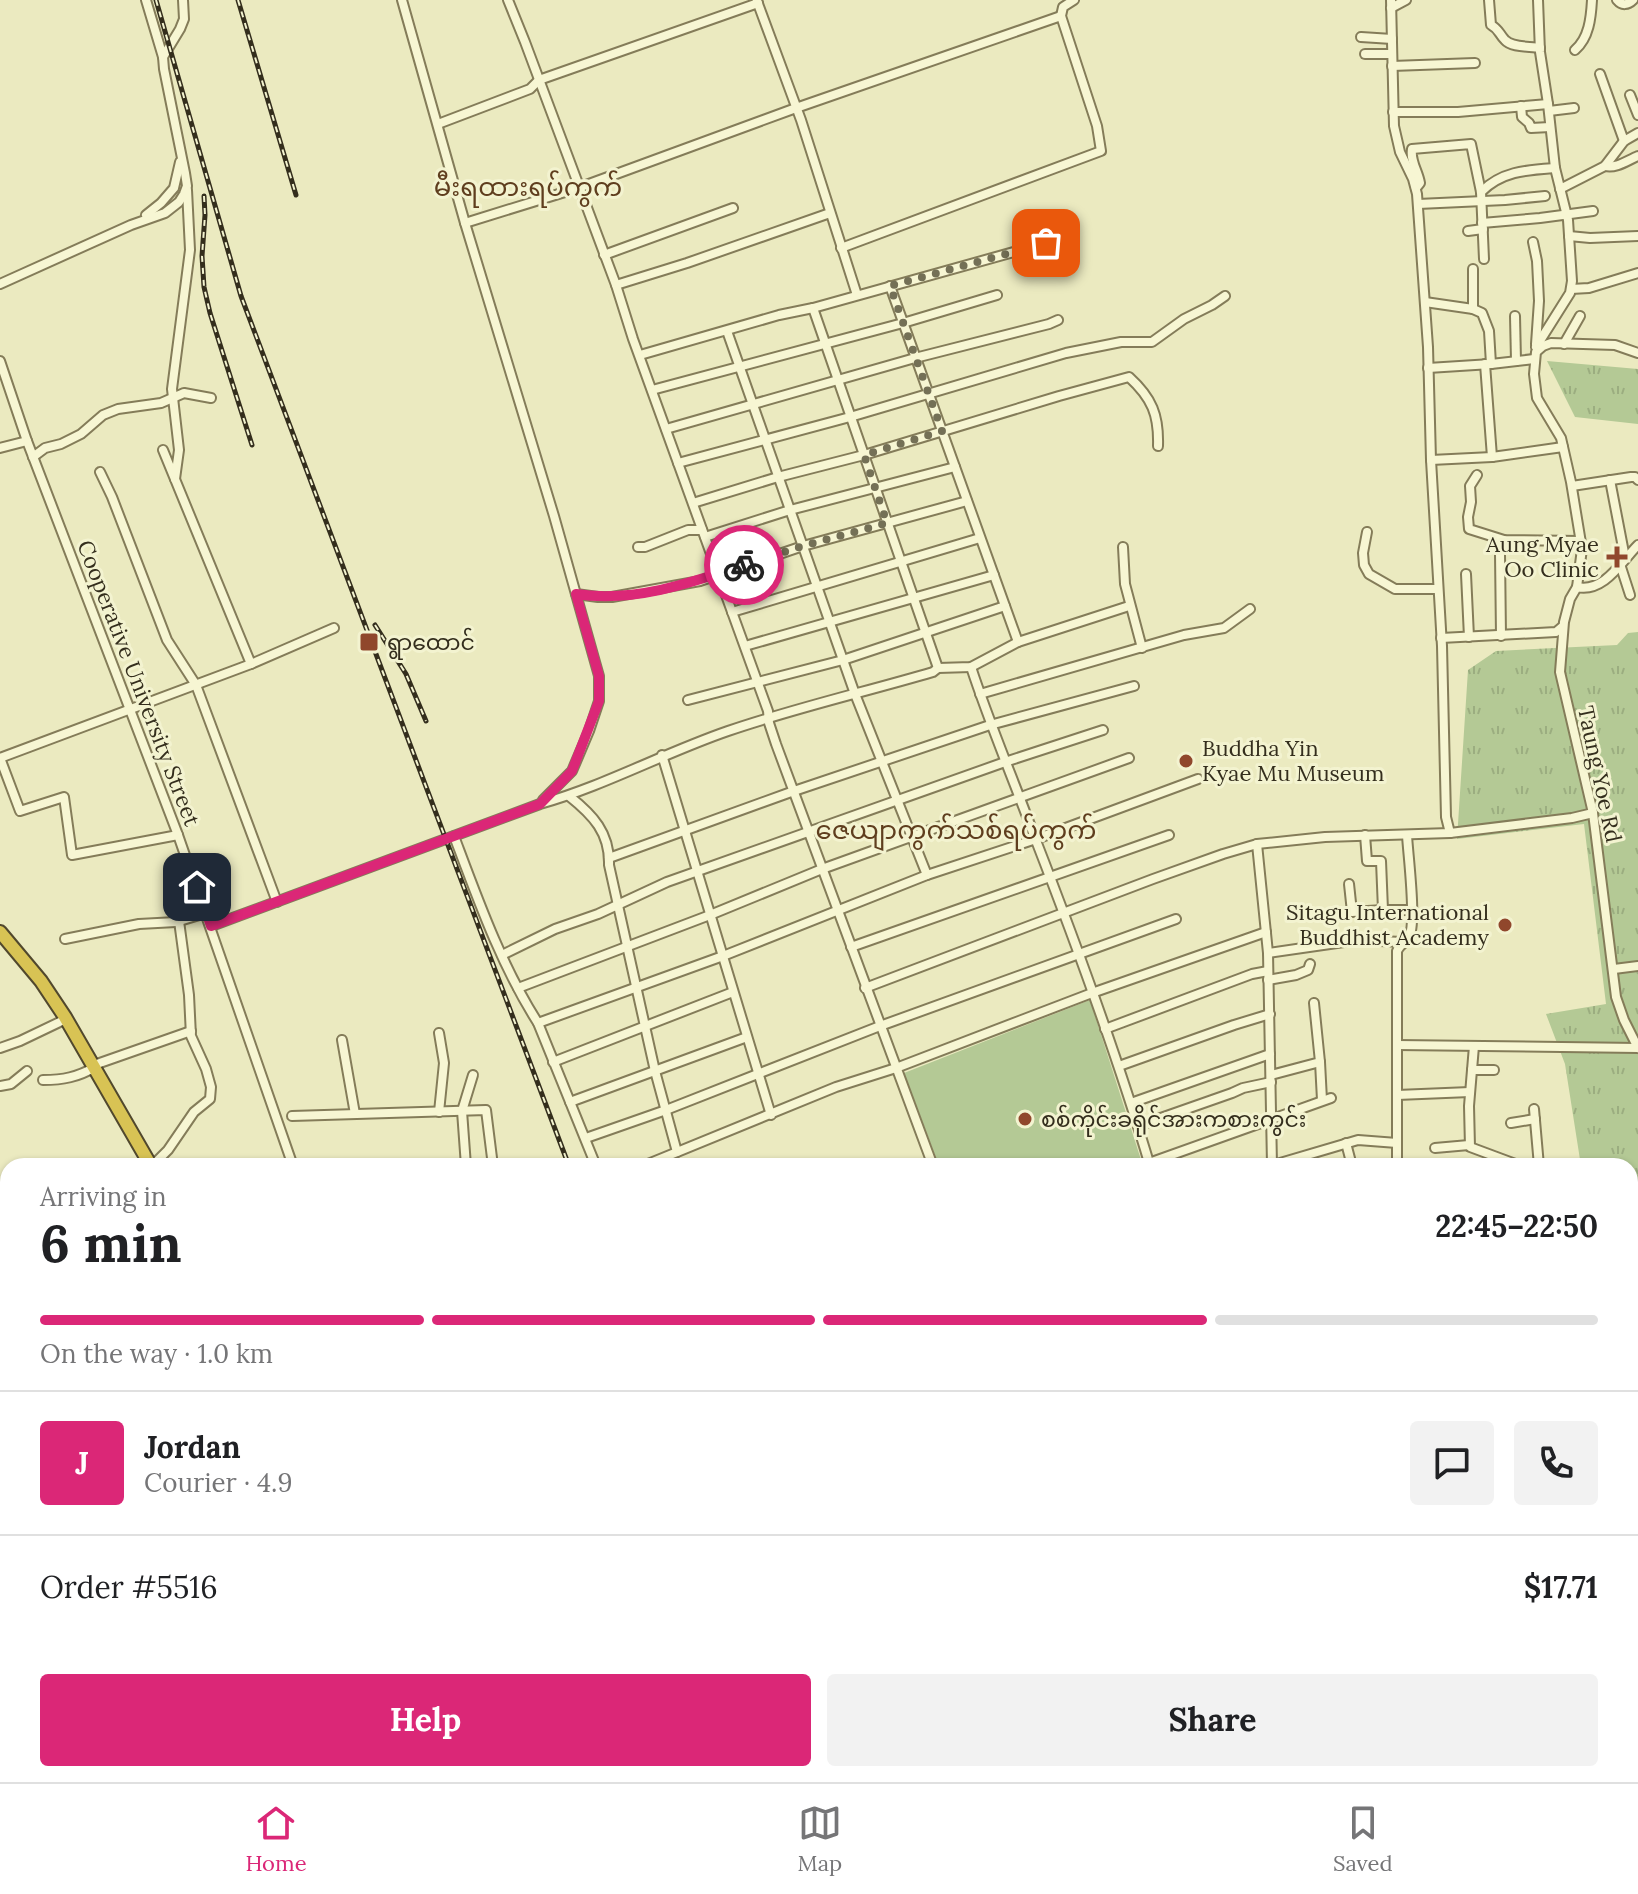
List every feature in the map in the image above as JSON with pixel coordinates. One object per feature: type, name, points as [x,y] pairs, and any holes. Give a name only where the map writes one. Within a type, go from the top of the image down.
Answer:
[{"type":"highway","points":[[0,932],[41,981],[66,1019],[147,1158]]},
{"type":"street","points":[[146,0],[163,57],[187,186],[190,250],[172,398],[179,450],[175,479]]},
{"type":"street","points":[[163,57],[184,19],[183,0]]},
{"type":"street","points":[[402,0],[599,676],[599,701],[572,771],[540,804]]},
{"type":"street","points":[[508,0],[616,285],[768,711],[776,744],[930,1158]]},
{"type":"street","points":[[841,248],[1101,151],[1097,126],[1061,16],[1063,7],[1074,0]]},
{"type":"street","points":[[1406,0],[1391,4],[1393,112],[1400,152],[1413,179],[1418,204],[1441,638],[1446,817],[1450,833]]},
{"type":"street","points":[[1489,0],[1490,22],[1500,30],[1503,39],[1511,45],[1540,48]]},
{"type":"street","points":[[1535,353],[1571,289],[1569,236],[1555,168],[1540,48],[1538,0]]},
{"type":"street","points":[[1575,50],[1587,34],[1592,0]]},
{"type":"street","points":[[1617,0],[1622,4],[1634,0]]},
{"type":"street","points":[[438,124],[530,89],[539,80],[757,2],[796,108],[857,295]]},
{"type":"street","points":[[465,223],[578,188],[1061,16]]},
{"type":"street","points":[[1361,37],[1392,39]]},
{"type":"street","points":[[1365,54],[1392,54]]},
{"type":"street","points":[[1392,66],[1475,63]]},
{"type":"street","points":[[1600,74],[1624,141]]},
{"type":"street","points":[[1630,95],[1638,115]]},
{"type":"street","points":[[1521,106],[1522,117],[1531,128],[1550,127]]},
{"type":"street","points":[[1393,112],[1458,112],[1521,106],[1574,108]]},
{"type":"street","points":[[1560,189],[1605,166],[1624,141],[1638,133]]},
{"type":"street","points":[[1416,188],[1420,183],[1412,149],[1471,144],[1481,197],[1484,259]]},
{"type":"street","points":[[1605,166],[1617,165],[1638,156]]},
{"type":"street","points":[[131,225],[152,212],[174,188],[181,157]]},
{"type":"street","points":[[1481,197],[1494,181],[1512,173],[1555,168]]},
{"type":"street","points":[[0,284],[131,225],[165,213],[179,202],[187,186]]},
{"type":"street","points":[[1418,204],[1481,197],[1545,196]]},
{"type":"street","points":[[604,255],[733,208]]},
{"type":"street","points":[[1468,231],[1483,226],[1593,211]]},
{"type":"street","points":[[616,285],[830,213]]},
{"type":"street","points":[[1569,236],[1638,238],[1638,228]]},
{"type":"street","points":[[1533,242],[1539,301],[1535,353],[1537,398],[1561,438],[1572,486],[1583,551],[1577,587],[1593,588],[1603,582],[1638,545]]},
{"type":"street","points":[[640,355],[1046,243]]},
{"type":"street","points":[[1473,269],[1473,309]]},
{"type":"street","points":[[1571,289],[1589,288],[1638,273]]},
{"type":"street","points":[[890,286],[1018,642]]},
{"type":"street","points":[[652,390],[997,295]]},
{"type":"street","points":[[678,463],[766,441],[1066,353],[1121,342],[1152,342],[1225,296]]},
{"type":"street","points":[[1425,302],[1473,309],[1482,313],[1486,320],[1489,331],[1492,457]]},
{"type":"street","points":[[813,308],[938,668]]},
{"type":"street","points":[[1515,316],[1516,361]]},
{"type":"street","points":[[1564,344],[1580,316]]},
{"type":"street","points":[[666,429],[1058,320]]},
{"type":"street","points":[[727,331],[855,694],[927,875]]},
{"type":"street","points":[[1428,368],[1516,361],[1549,343],[1615,345],[1638,353]]},
{"type":"street","name":"Cooperative University Street","points":[[0,361],[33,457],[178,835],[290,1158]]},
{"type":"street","points":[[693,503],[1129,377],[1151,401],[1158,428],[1158,446]]},
{"type":"street","points":[[33,457],[45,448],[81,434],[103,415],[128,407],[161,403],[184,393],[211,398]]},
{"type":"street","points":[[0,448],[27,441]]},
{"type":"street","points":[[1431,460],[1492,457],[1563,447]]},
{"type":"street","points":[[163,450],[251,664]]},
{"type":"street","points":[[638,547],[688,530],[704,533],[955,467]]},
{"type":"street","points":[[100,472],[167,640],[196,685],[277,902]]},
{"type":"street","points":[[1477,475],[1470,486],[1469,529],[1504,540],[1580,541]]},
{"type":"street","points":[[1572,486],[1635,477],[1638,480]]},
{"type":"street","points":[[1610,480],[1630,595]]},
{"type":"street","points":[[576,594],[598,597],[639,593],[700,581],[803,546],[967,501]]},
{"type":"street","points":[[1367,532],[1363,553],[1369,574],[1395,589],[1438,589]]},
{"type":"street","points":[[732,612],[980,538]]},
{"type":"street","points":[[1501,636],[1500,554],[1504,540]]},
{"type":"street","points":[[1123,547],[1129,606],[1142,648]]},
{"type":"street","points":[[1466,574],[1469,637]]},
{"type":"street","points":[[745,646],[994,575]]},
{"type":"street","name":"Taung Yoe Rd","points":[[1577,587],[1564,622],[1561,675],[1593,813],[1618,1005],[1638,1048]]},
{"type":"street","points":[[688,700],[843,660],[1005,606]]},
{"type":"street","points":[[211,926],[569,796],[662,755],[728,731],[938,668],[971,667],[1018,642],[1129,606]]},
{"type":"street","points":[[980,694],[1184,635],[1224,628],[1250,609]]},
{"type":"street","points":[[1441,638],[1556,632],[1564,622]]},
{"type":"street","points":[[178,835],[72,855],[64,797],[20,811],[0,758],[251,664],[334,628]]},
{"type":"street","points":[[1542,633],[1561,644]]},
{"type":"street","points":[[971,667],[1119,1066],[1148,1158]]},
{"type":"street","points":[[609,858],[990,725],[1134,686]]},
{"type":"street","points":[[502,955],[667,882],[1103,730]]},
{"type":"street","points":[[662,755],[771,1115]]},
{"type":"street","points":[[518,988],[822,869],[1129,758]]},
{"type":"street","points":[[538,1023],[723,956],[927,875],[1036,839],[1198,779]]},
{"type":"street","points":[[569,796],[586,810],[606,836],[609,865],[627,947],[677,1152]]},
{"type":"street","points":[[865,988],[1213,857],[1257,844],[1365,835],[1450,833],[1593,813]]},
{"type":"street","points":[[851,947],[1169,835]]},
{"type":"street","points":[[1365,835],[1367,861],[1381,861],[1383,910]]},
{"type":"street","points":[[1358,940],[1402,942],[1408,939],[1413,922],[1407,835]]},
{"type":"street","points":[[454,836],[489,929],[538,1023],[593,1158]]},
{"type":"street","points":[[1257,844],[1268,953],[1271,1158]]},
{"type":"street","points":[[1349,884],[1352,912],[1412,910]]},
{"type":"street","points":[[65,939],[139,924],[179,921],[206,913]]},
{"type":"street","points":[[586,1138],[880,1026],[1176,919]]},
{"type":"street","points":[[160,1158],[194,1112],[210,1099],[211,1087],[191,1036],[179,921]]},
{"type":"street","points":[[662,1158],[836,1087],[896,1068],[1092,993],[1266,932]]},
{"type":"street","points":[[1268,953],[1344,942]]},
{"type":"street","points":[[1397,1158],[1397,951],[1402,942]]},
{"type":"street","points":[[1105,1029],[1252,974],[1296,975],[1308,970],[1310,964]]},
{"type":"street","points":[[1614,969],[1638,966]]},
{"type":"street","points":[[553,1062],[733,992]]},
{"type":"street","points":[[1168,1158],[1326,1099],[1314,1003]]},
{"type":"street","points":[[1119,1066],[1270,1014]]},
{"type":"street","points":[[0,1048],[66,1019]]},
{"type":"street","points":[[43,1080],[83,1074],[94,1066],[191,1031]]},
{"type":"street","points":[[439,1033],[444,1063],[439,1112]]},
{"type":"street","points":[[570,1102],[747,1037]]},
{"type":"street","points":[[342,1040],[355,1114]]},
{"type":"street","points":[[1397,1045],[1638,1048]]},
{"type":"street","points":[[1474,1046],[1469,1145],[1472,1149],[1498,1158]]},
{"type":"street","points":[[1131,1103],[1270,1054]]},
{"type":"street","points":[[1138,1126],[1320,1062]]},
{"type":"street","points":[[1472,1070],[1494,1070]]},
{"type":"street","points":[[0,1086],[11,1084],[27,1071]]},
{"type":"street","points":[[465,1158],[462,1111],[473,1075]]},
{"type":"street","points":[[1397,1095],[1470,1092]]},
{"type":"street","points":[[292,1116],[486,1110],[492,1158]]},
{"type":"street","points":[[1511,1123],[1534,1114],[1538,1158]]},
{"type":"street","points":[[1297,1158],[1358,1140],[1397,1143]]},
{"type":"street","points":[[1346,1143],[1350,1158]]},
{"type":"street","points":[[1435,1148],[1469,1145]]},
{"type":"green space","points":[[1547,361],[1638,369],[1638,424],[1575,417]]},
{"type":"green space","points":[[1638,632],[1638,1158],[1580,1158],[1565,1064],[1546,1014],[1606,1004],[1584,824],[1457,839],[1468,670],[1496,651],[1617,645],[1628,633]]},
{"type":"green space","name":"စစ်ကိုင်းခရိုင်အားကစားကွင်း","points":[[1090,1000],[1140,1158],[936,1158],[904,1073]]},
{"type":"railway","points":[[156,0],[241,296],[566,1158]]},
{"type":"railway","points":[[238,0],[296,195]]},
{"type":"railway","points":[[204,196],[204,287],[252,445]]},
{"type":"railway","points":[[375,625],[406,674],[426,721]]},
{"type":"way so far","points":[[744,565],[887,523],[864,455],[942,431],[890,286],[1046,243]]},
{"type":"place","name":"Aung Myae Oo Clinic","points":[[1617,557]]},
{"type":"place","name":"ရွာထောင်","points":[[369,642]]},
{"type":"place","name":"Buddha Yin Kyae Mu Museum","points":[[1186,761]]},
{"type":"place","name":"Sitagu International Buddhist Academy","points":[[1505,925]]},
{"type":"place","name":"စစ်ကိုင်းခရိုင်အားကစားကွင်း","points":[[1025,1119]]},
{"type":"district","name":"မီးရထားရပ်ကွက်","points":[[528,186]]},
{"type":"district","name":"ဇေယျာကွက်သစ်ရပ်ကွက်","points":[[956,829]]},
{"type":"route","points":[[197,887],[211,926],[540,804],[572,771],[599,701],[599,676],[576,594],[612,597],[639,593],[700,581],[744,565]]}]
